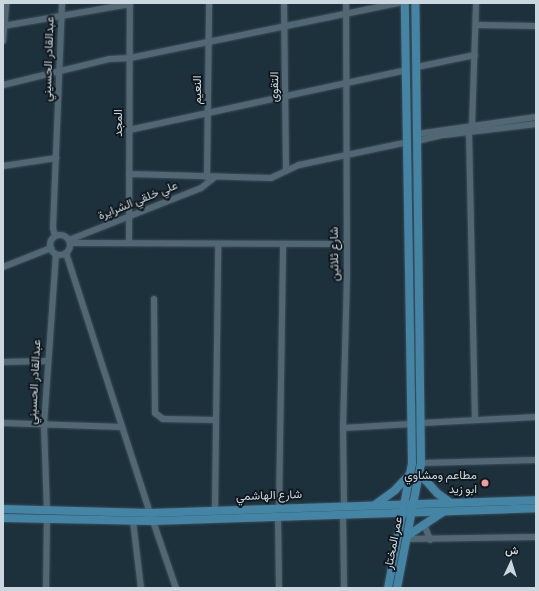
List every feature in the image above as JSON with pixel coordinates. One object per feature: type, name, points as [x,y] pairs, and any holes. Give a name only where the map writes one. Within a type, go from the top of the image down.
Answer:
[{"type":"main road","points":[[405,3],[408,142],[414,242]]},
{"type":"main road","points":[[414,242],[417,138],[417,52],[415,3]]},
{"type":"main road","points":[[406,52],[417,52]]},
{"type":"main road","name":"عمر المختار","points":[[397,588],[421,463],[422,423],[414,242]]},
{"type":"main road","name":"عمر المختار","points":[[388,588],[397,536],[411,473],[414,242]]},
{"type":"main road","points":[[376,504],[395,490],[411,473]]},
{"type":"main road","points":[[420,474],[437,493],[451,503]]},
{"type":"main road","name":"شارع الهاشمي","points":[[3,518],[153,521],[278,512],[344,505],[376,504],[413,507],[451,503],[536,500]]},
{"type":"main road","name":"شارع الهاشمي","points":[[3,509],[150,513],[215,510],[343,514],[374,512],[403,507]]},
{"type":"main road","name":"شارع الهاشمي","points":[[413,507],[446,511],[536,508]]},
{"type":"main road","points":[[407,538],[424,524],[446,511]]},
{"type":"main road","points":[[374,512],[392,516],[396,523],[397,536]]},
{"type":"main road","points":[[150,513],[153,521]]},
{"type":"street","points":[[3,41],[6,3]]},
{"type":"street","name":"عبدالقادر الحسيني","points":[[55,236],[56,158],[62,3]]},
{"type":"street","name":"النعيم","points":[[209,3],[211,178]]},
{"type":"street","name":"التقوى","points":[[284,3],[286,171]]},
{"type":"street","name":"شارع ثلاثين","points":[[344,505],[343,428],[346,244],[346,3]]},
{"type":"street","points":[[3,85],[60,73],[73,67],[110,59],[130,58],[285,28],[399,3]]},
{"type":"street","points":[[475,420],[471,129],[476,3]]},
{"type":"street","points":[[4,26],[130,4]]},
{"type":"street","name":"المجد","points":[[129,244],[130,4]]},
{"type":"street","points":[[476,25],[536,26]]},
{"type":"street","points":[[417,67],[475,55]]},
{"type":"street","points":[[130,130],[210,111],[406,70]]},
{"type":"street","points":[[417,138],[536,117]]},
{"type":"street","points":[[471,129],[536,124]]},
{"type":"street","points":[[129,174],[211,178],[271,178],[299,165],[408,142]]},
{"type":"street","points":[[3,166],[56,158]]},
{"type":"street","name":"علي خلقي الشرايرة","points":[[69,242],[201,188],[211,178]]},
{"type":"street","points":[[66,253],[56,254],[51,248],[51,240],[55,236],[61,235],[69,242],[129,244],[283,246],[346,244]]},
{"type":"street","points":[[69,242],[66,253],[150,513]]},
{"type":"street","points":[[215,510],[218,246]]},
{"type":"street","points":[[279,588],[278,512],[283,246]]},
{"type":"street","points":[[3,267],[51,248]]},
{"type":"street","name":"عبدالقادر الحسيني","points":[[47,511],[44,425],[47,361],[56,254]]},
{"type":"street","points":[[154,299],[155,413],[163,419],[215,420]]},
{"type":"street","points":[[3,362],[47,361]]},
{"type":"street","points":[[422,423],[536,417]]},
{"type":"street","points":[[3,423],[122,427]]},
{"type":"street","points":[[343,428],[411,424]]},
{"type":"street","points":[[421,463],[536,460]]},
{"type":"street","points":[[343,514],[344,588]]},
{"type":"street","points":[[46,588],[47,519]]},
{"type":"street","points":[[133,521],[141,588]]},
{"type":"street","points":[[153,521],[176,588]]},
{"type":"street","points":[[424,524],[430,540]]},
{"type":"street","points":[[407,538],[430,540],[536,537]]},
{"type":"place","name":"مطاعم ومشاوي ابو زيد","points":[[485,483]]}]
